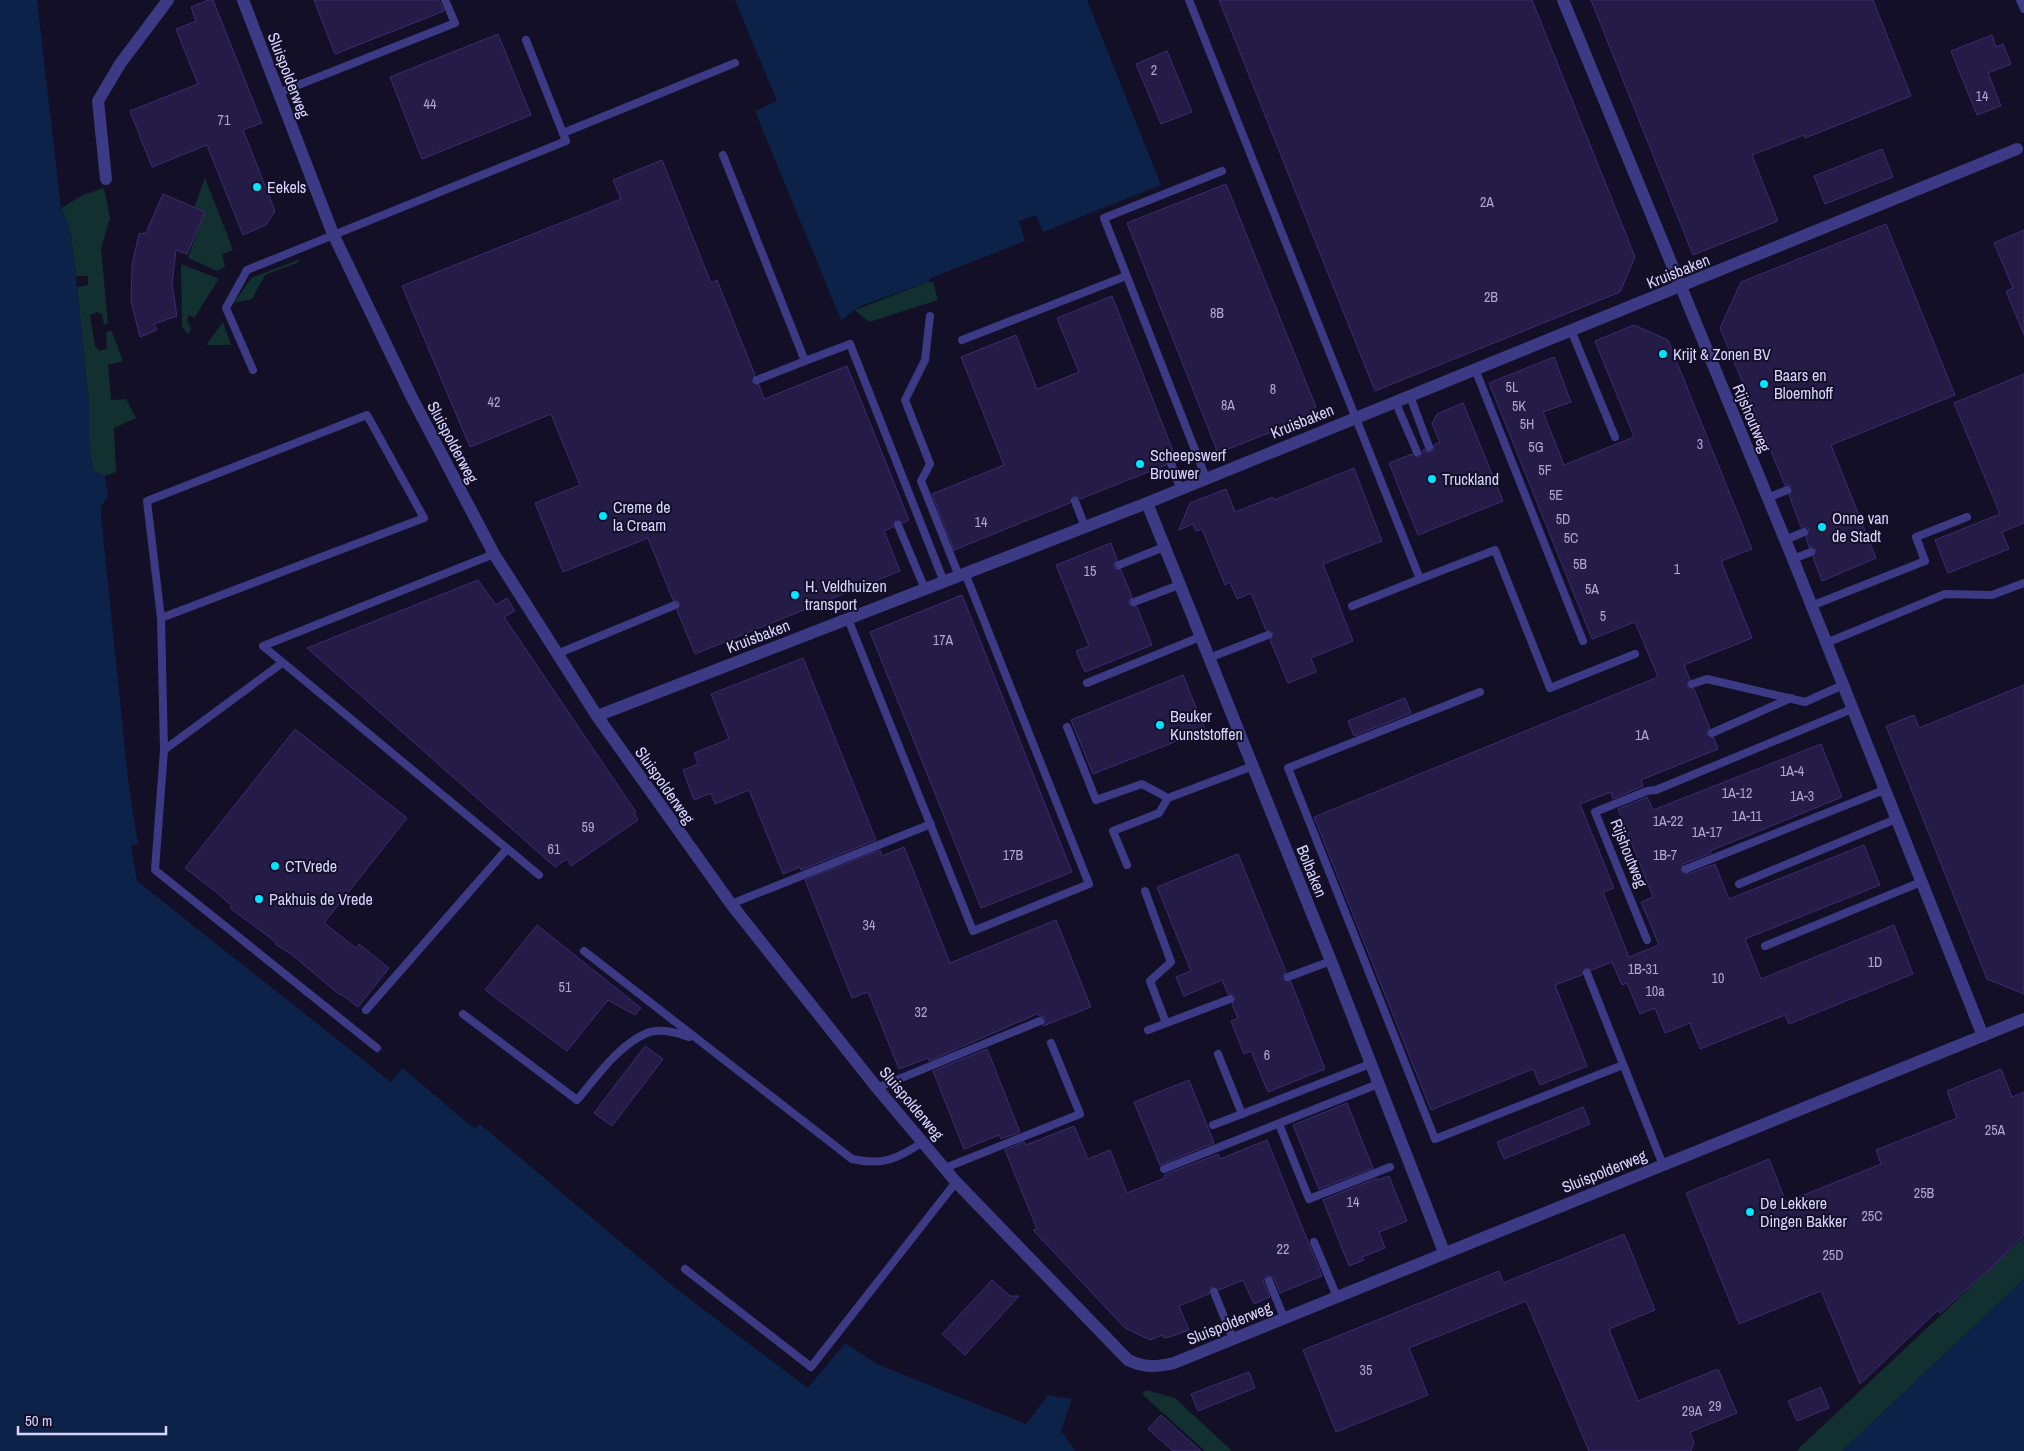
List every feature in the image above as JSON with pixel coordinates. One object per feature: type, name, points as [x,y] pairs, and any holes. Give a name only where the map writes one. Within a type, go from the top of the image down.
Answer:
[{"type":"street","points":[[106,179],[98,101],[120,64],[168,0]]},
{"type":"street","name":"Sluispolderweg","points":[[243,0],[333,234],[411,396],[494,554],[597,716],[731,904],[878,1088],[956,1182],[1128,1360],[1142,1366],[1155,1368],[1174,1363],[1444,1252],[2024,1020]]},
{"type":"street","name":"Rijshoutweg","points":[[1563,0],[1793,559],[1983,1036]]},
{"type":"street","name":"Kruisbaken","points":[[597,716],[1147,503],[1571,330],[1680,288],[2020,148]]},
{"type":"street","name":"Bolbaken","points":[[1147,503],[1331,961],[1444,1252]]},
{"type":"lane","points":[[278,93],[454,23],[445,0]]},
{"type":"lane","points":[[1189,0],[1420,580]]},
{"type":"lane","points":[[2020,0],[2024,9]]},
{"type":"lane","points":[[252,370],[226,308],[247,270],[566,141],[526,40]]},
{"type":"lane","points":[[563,132],[735,64]]},
{"type":"lane","points":[[723,155],[805,361]]},
{"type":"lane","points":[[1206,478],[1104,218],[1222,171]]},
{"type":"lane","points":[[962,340],[1126,276]]},
{"type":"lane","points":[[848,619],[973,931],[1089,884],[922,480],[930,464],[905,400],[925,360],[930,316]]},
{"type":"lane","points":[[1571,330],[1615,437]]},
{"type":"lane","points":[[757,380],[850,344],[944,582]]},
{"type":"lane","points":[[1475,369],[1583,641]]},
{"type":"lane","points":[[1410,396],[1429,447]]},
{"type":"lane","points":[[1395,402],[1417,452]]},
{"type":"lane","points":[[161,618],[424,518],[367,415],[147,500],[161,618],[164,750],[155,870],[377,1048]]},
{"type":"lane","points":[[1171,463],[1180,488]]},
{"type":"lane","points":[[1768,498],[1787,490]]},
{"type":"lane","points":[[1075,501],[1085,527]]},
{"type":"lane","points":[[1811,606],[1925,561],[1916,537],[1967,517]]},
{"type":"lane","points":[[898,525],[925,589]]},
{"type":"lane","points":[[1785,540],[1804,532]]},
{"type":"lane","points":[[1119,564],[1164,547]]},
{"type":"lane","points":[[1352,606],[1495,550],[1550,688],[1635,654]]},
{"type":"lane","points":[[1793,559],[1811,552]]},
{"type":"lane","points":[[494,554],[263,646],[506,850],[539,875]]},
{"type":"lane","points":[[1826,643],[1945,594],[1992,596],[2024,583]]},
{"type":"lane","points":[[1134,602],[1179,585]]},
{"type":"lane","points":[[557,654],[675,604]]},
{"type":"lane","points":[[1209,658],[1268,635]]},
{"type":"lane","points":[[1087,683],[1200,637]]},
{"type":"lane","points":[[164,750],[282,663]]},
{"type":"lane","points":[[1692,684],[1707,678],[1805,702],[1843,685]]},
{"type":"lane","points":[[1480,692],[1288,768],[1435,1139],[1623,1064]]},
{"type":"lane","points":[[1712,733],[1791,698]]},
{"type":"lane","name":"Rijshoutweg","points":[[1647,940],[1595,812],[1647,791],[1656,790],[1852,709]]},
{"type":"lane","points":[[1067,727],[1096,800],[1142,784],[1168,798]]},
{"type":"lane","points":[[1127,865],[1113,832],[1159,813],[1168,798],[1253,766]]},
{"type":"lane","points":[[1686,869],[1884,790]]},
{"type":"lane","points":[[1739,884],[1896,819]]},
{"type":"lane","points":[[731,904],[930,824]]},
{"type":"lane","points":[[366,1010],[506,850]]},
{"type":"lane","points":[[1765,946],[1921,882]]},
{"type":"lane","points":[[1145,891],[1171,962],[1150,981],[1166,1023]]},
{"type":"lane","points":[[584,951],[852,1158],[870,1163],[886,1162],[904,1155],[923,1142]]},
{"type":"lane","points":[[1288,977],[1331,961]]},
{"type":"lane","points":[[1586,973],[1663,1165]]},
{"type":"lane","points":[[1148,1030],[1230,999]]},
{"type":"lane","points":[[463,1014],[577,1100],[627,1046],[648,1032],[677,1032],[698,1040]]},
{"type":"lane","points":[[878,1088],[1040,1021]]},
{"type":"lane","points":[[945,1168],[1080,1114],[1052,1043]]},
{"type":"lane","points":[[1218,1054],[1242,1114]]},
{"type":"lane","points":[[1213,1125],[1370,1064]]},
{"type":"lane","points":[[1164,1169],[1378,1084]]},
{"type":"lane","points":[[1278,1124],[1309,1199],[1390,1167]]},
{"type":"lane","points":[[685,1269],[811,1367],[956,1182]]},
{"type":"lane","points":[[1314,1242],[1337,1297]]},
{"type":"lane","points":[[1269,1281],[1284,1318]]},
{"type":"lane","points":[[1214,1292],[1233,1339]]},
{"type":"green space","points":[[205,178],[233,250],[222,254],[225,267],[217,271],[188,258],[204,213],[194,208]]},
{"type":"green space","points":[[104,188],[110,218],[101,249],[108,323],[104,325],[102,314],[97,312],[90,315],[95,346],[99,351],[107,349],[106,333],[111,330],[123,361],[108,365],[111,400],[126,399],[136,418],[114,428],[116,472],[105,476],[93,471],[89,441],[89,403],[77,287],[88,285],[88,276],[76,276],[70,228],[61,208],[83,195]]},
{"type":"green space","points":[[300,259],[297,263],[265,275],[252,299],[234,303],[251,278]]},
{"type":"green space","points":[[181,264],[219,279],[194,318],[189,315],[187,320],[191,329],[188,334],[182,327]]},
{"type":"green space","points":[[928,282],[933,282],[938,300],[869,322],[855,310]]},
{"type":"green space","points":[[223,322],[231,345],[206,345]]},
{"type":"green space","points":[[2024,1237],[2024,1279],[1842,1451],[1796,1451]]},
{"type":"green space","points":[[1146,1390],[1175,1398],[1232,1451],[1205,1451],[1142,1394]]},
{"type":"water","points":[[0,0],[37,0],[61,208],[70,228],[76,276],[89,403],[89,441],[93,471],[105,476],[108,497],[101,506],[101,516],[129,788],[138,844],[131,846],[137,881],[391,1082],[403,1068],[471,1126],[476,1128],[480,1124],[679,1291],[808,1388],[845,1343],[877,1364],[1026,1424],[1048,1395],[1072,1399],[1061,1431],[1076,1451],[0,1451]]},
{"type":"water","points":[[735,0],[1087,0],[1161,185],[1043,232],[1036,215],[1019,221],[1025,241],[931,278],[928,282],[860,306],[841,320],[755,111],[777,101]]},
{"type":"water","points":[[2024,1279],[2024,1451],[1842,1451]]},
{"type":"building","points":[[213,0],[262,123],[243,130],[275,211],[266,225],[243,235],[207,145],[152,167],[130,111],[198,84],[176,29],[196,21],[191,7]]},
{"type":"building","points":[[314,0],[439,0],[444,11],[335,54]]},
{"type":"building","points":[[1219,0],[1532,0],[1635,257],[1620,292],[1375,391]]},
{"type":"building","points":[[1591,0],[1873,0],[1911,96],[1805,138],[1804,135],[1752,155],[1778,221],[1693,255]]},
{"type":"building","points":[[498,34],[531,115],[422,159],[390,77]]},
{"type":"building","points":[[1992,35],[1996,47],[2003,44],[2011,64],[1988,73],[2001,106],[1977,115],[1951,51]]},
{"type":"building","points":[[1167,51],[1192,112],[1161,124],[1136,64]]},
{"type":"building","points":[[1882,149],[1893,177],[1825,204],[1814,176]]},
{"type":"building","points":[[662,160],[711,283],[717,280],[755,375],[752,382],[759,385],[764,399],[847,366],[909,520],[903,523],[896,520],[893,527],[884,531],[900,571],[695,654],[677,610],[680,603],[673,600],[648,538],[563,572],[535,503],[580,485],[551,414],[470,447],[402,286],[621,199],[613,180]]},
{"type":"building","points":[[1226,184],[1316,407],[1314,408],[1317,414],[1218,453],[1127,223]]},
{"type":"building","points":[[163,194],[205,212],[187,254],[176,250],[172,285],[177,316],[154,324],[157,330],[140,337],[131,301],[132,265],[139,234],[146,233]]},
{"type":"building","points":[[1886,224],[1955,395],[1831,445],[1876,558],[1822,581],[1813,557],[1816,550],[1809,547],[1806,537],[1809,530],[1807,527],[1801,527],[1789,495],[1792,488],[1790,485],[1785,485],[1720,328],[1741,282]]},
{"type":"building","points":[[2024,230],[2024,335],[2006,291],[2013,288],[1994,243]]},
{"type":"building","points":[[1112,296],[1177,461],[1169,458],[1166,465],[1080,499],[1073,496],[1070,503],[954,550],[932,494],[1004,465],[961,357],[1016,335],[1037,389],[1079,372],[1057,318]]},
{"type":"building","points":[[1634,325],[1668,340],[1752,549],[1721,561],[1752,638],[1684,665],[1690,679],[1687,686],[1694,689],[1710,728],[1707,735],[1714,738],[1718,749],[1641,780],[1643,786],[1613,799],[1611,792],[1580,804],[1614,888],[1603,892],[1629,957],[1659,945],[1641,902],[1653,897],[1618,809],[1647,797],[1653,810],[1821,744],[1842,797],[1710,851],[1711,853],[1683,864],[1681,871],[1688,874],[1715,864],[1729,899],[1864,845],[1880,885],[1745,939],[1761,979],[1894,925],[1913,974],[1789,1024],[1785,1015],[1700,1049],[1690,1023],[1665,1033],[1655,1008],[1640,1014],[1627,983],[1622,985],[1612,962],[1592,970],[1585,968],[1582,975],[1555,985],[1587,1066],[1540,1085],[1533,1069],[1431,1110],[1314,817],[1658,677],[1635,622],[1592,639],[1489,383],[1554,357],[1571,402],[1543,412],[1564,465],[1634,437],[1595,341]]},
{"type":"building","points":[[2024,374],[2024,523],[2002,532],[2009,549],[1948,573],[1935,540],[2000,514],[1954,403]]},
{"type":"building","points":[[1463,403],[1503,501],[1418,535],[1389,463],[1412,454],[1419,457],[1424,449],[1428,452],[1433,451],[1434,445],[1440,442],[1432,424],[1437,414]]},
{"type":"building","points":[[1354,468],[1382,541],[1323,564],[1353,641],[1311,658],[1316,672],[1288,683],[1270,640],[1273,633],[1266,630],[1251,593],[1237,599],[1230,582],[1225,585],[1202,529],[1196,531],[1193,524],[1179,530],[1190,503],[1226,489],[1235,512],[1273,497],[1274,500]]},
{"type":"building","points":[[1111,543],[1117,560],[1114,568],[1121,570],[1132,597],[1129,604],[1137,607],[1152,645],[1085,672],[1076,651],[1089,646],[1056,565]]},
{"type":"building","points":[[478,580],[496,605],[507,598],[515,611],[504,617],[636,812],[634,813],[638,820],[571,866],[567,859],[555,867],[307,648]]},
{"type":"building","points":[[962,595],[1072,872],[981,908],[870,632]]},
{"type":"building","points":[[803,658],[876,840],[801,870],[800,867],[783,874],[749,790],[715,804],[711,793],[694,800],[683,770],[698,764],[694,753],[729,739],[711,694]]},
{"type":"building","points":[[1183,675],[1205,730],[1093,774],[1071,720]]},
{"type":"building","points":[[2024,685],[2024,994],[1987,979],[1886,726],[1914,715],[1919,728]]},
{"type":"building","points":[[1405,698],[1411,713],[1354,736],[1348,721]]},
{"type":"building","points":[[295,729],[407,818],[324,923],[356,948],[359,944],[389,968],[358,1007],[340,995],[291,954],[275,944],[276,942],[230,908],[232,906],[185,868]]},
{"type":"building","points":[[904,847],[950,963],[1056,920],[1091,1007],[1043,1026],[1045,1018],[1037,1014],[929,1061],[928,1058],[899,1069],[868,992],[852,998],[805,880],[880,850],[882,856]]},
{"type":"building","points":[[1238,854],[1286,972],[1283,979],[1291,982],[1325,1069],[1268,1092],[1251,1051],[1244,1054],[1231,1021],[1238,1018],[1232,1004],[1235,997],[1233,994],[1228,994],[1222,980],[1184,996],[1176,977],[1191,971],[1157,887]]},
{"type":"building","points":[[537,925],[641,1008],[635,1015],[608,1000],[567,1051],[485,990]]},
{"type":"building","points":[[645,1046],[663,1059],[612,1126],[594,1113]]},
{"type":"building","points":[[987,1049],[1020,1132],[1001,1139],[999,1135],[964,1149],[933,1071]]},
{"type":"building","points":[[2001,1069],[2012,1097],[2024,1092],[2024,1235],[1991,1268],[1940,1313],[1938,1310],[1860,1384],[1821,1291],[1739,1324],[1686,1193],[1769,1159],[1786,1202],[1881,1164],[1876,1150],[1957,1118],[1947,1091]]},
{"type":"building","points":[[1189,1080],[1214,1143],[1160,1165],[1134,1102]]},
{"type":"building","points":[[1347,1103],[1373,1168],[1319,1189],[1293,1125]]},
{"type":"building","points":[[1583,1107],[1590,1124],[1504,1159],[1497,1142]]},
{"type":"building","points":[[1074,1126],[1088,1159],[1110,1150],[1127,1193],[1165,1178],[1164,1175],[1218,1154],[1220,1159],[1267,1140],[1322,1276],[1280,1293],[1274,1278],[1267,1276],[1263,1281],[1270,1297],[1254,1304],[1243,1280],[1219,1290],[1212,1287],[1209,1294],[1179,1306],[1189,1330],[1173,1336],[1164,1338],[1163,1335],[1150,1340],[1125,1328],[1033,1230],[1037,1229],[1005,1150],[1024,1142],[1026,1145]]},
{"type":"building","points":[[1389,1176],[1407,1221],[1379,1232],[1385,1248],[1362,1257],[1364,1260],[1349,1266],[1323,1200],[1377,1178],[1378,1180]]},
{"type":"building","points":[[1624,1234],[1655,1310],[1609,1329],[1638,1401],[1718,1369],[1737,1413],[1690,1432],[1694,1443],[1691,1451],[1589,1451],[1526,1301],[1409,1348],[1428,1395],[1336,1432],[1303,1350],[1499,1271],[1503,1283]]},
{"type":"building","points":[[992,1280],[1010,1296],[1019,1296],[965,1355],[942,1334]]},
{"type":"building","points":[[1249,1372],[1255,1388],[1198,1411],[1191,1394]]},
{"type":"building","points":[[1821,1387],[1829,1408],[1797,1421],[1788,1401]]},
{"type":"building","points":[[1161,1415],[1201,1451],[1173,1451],[1148,1429]]},
{"type":"place","name":"Eekels","points":[[257,187]]},
{"type":"place","name":"Krijt & Zonen BV","points":[[1663,354]]},
{"type":"place","name":"Baars en Bloemhoff","points":[[1764,384]]},
{"type":"place","name":"Scheepswerf Brouwer","points":[[1140,464]]},
{"type":"place","name":"Truckland","points":[[1432,479]]},
{"type":"place","name":"Creme de la Cream","points":[[603,516]]},
{"type":"place","name":"Onne van de Stadt","points":[[1822,527]]},
{"type":"place","name":"H. Veldhuizen transport","points":[[795,595]]},
{"type":"place","name":"Beuker Kunststoffen","points":[[1160,725]]},
{"type":"place","name":"CTVrede","points":[[275,866]]},
{"type":"place","name":"Pakhuis de Vrede","points":[[259,899]]},
{"type":"place","name":"De Lekkere Dingen Bakker","points":[[1750,1212]]}]
